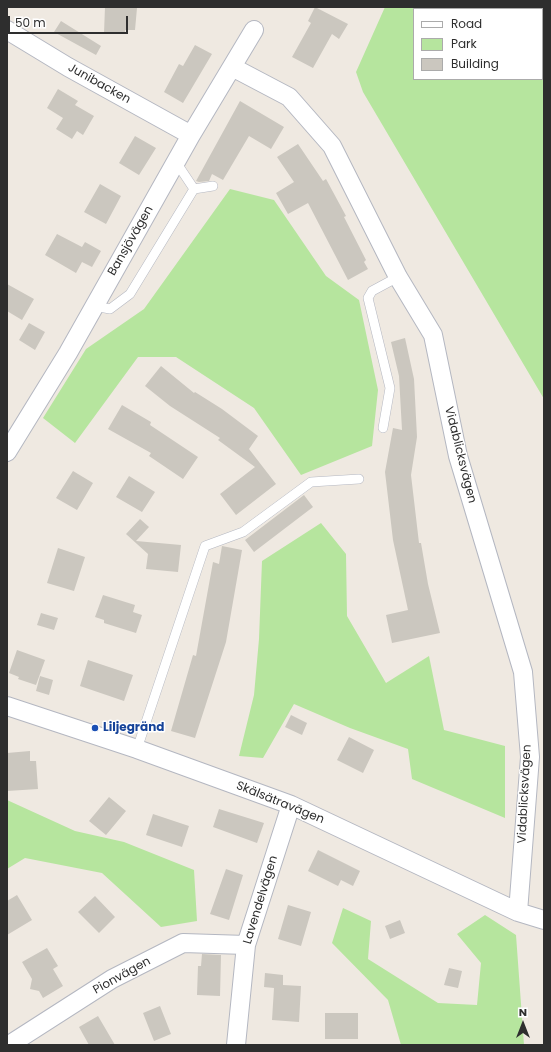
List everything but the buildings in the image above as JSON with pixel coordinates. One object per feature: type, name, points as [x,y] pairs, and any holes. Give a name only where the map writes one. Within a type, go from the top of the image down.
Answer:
[{"type":"street","name":"Junibacken","points":[[7,30],[68,67],[191,135]]},
{"type":"street","name":"Bansjövägen","points":[[7,452],[94,306],[191,135],[254,30]]},
{"type":"street","name":"Vidablicksvägen","points":[[232,67],[289,97],[332,146],[398,277],[433,336],[458,456],[523,672],[530,757],[518,912]]},
{"type":"street","name":"Skälsätravägen","points":[[7,706],[137,750],[291,805],[518,912],[544,920]]},
{"type":"street","name":"Lavendelvägen","points":[[236,1045],[246,945],[291,805]]},
{"type":"street","name":"Pionvägen","points":[[9,1045],[112,979],[183,943],[246,945]]},
{"type":"lane","points":[[176,162],[194,189]]},
{"type":"lane","points":[[94,306],[110,309],[130,294],[194,189],[213,186]]},
{"type":"lane","points":[[383,428],[390,388],[368,298],[372,290],[398,277]]},
{"type":"lane","points":[[137,750],[205,546],[243,532],[311,482],[359,479]]},
{"type":"green space","points":[[385,7],[544,7],[544,399],[363,92],[356,72]]},
{"type":"green space","points":[[230,189],[274,200],[326,276],[359,300],[378,390],[372,446],[301,475],[254,408],[176,357],[138,357],[75,443],[43,418],[86,349],[144,309]]},
{"type":"green space","points":[[321,523],[346,554],[347,616],[386,683],[429,656],[444,730],[505,746],[505,818],[412,779],[408,749],[350,728],[294,704],[263,758],[239,756],[254,695],[259,639],[262,561]]},
{"type":"green space","points":[[7,800],[75,831],[124,842],[194,870],[197,921],[161,927],[102,873],[25,858],[7,869]]},
{"type":"green space","points":[[343,908],[371,921],[368,959],[438,1003],[477,1005],[481,963],[457,934],[485,915],[516,935],[524,1045],[401,1045],[388,1000],[332,943]]},
{"type":"place","name":"Liljegränd","points":[[95,728]]}]
